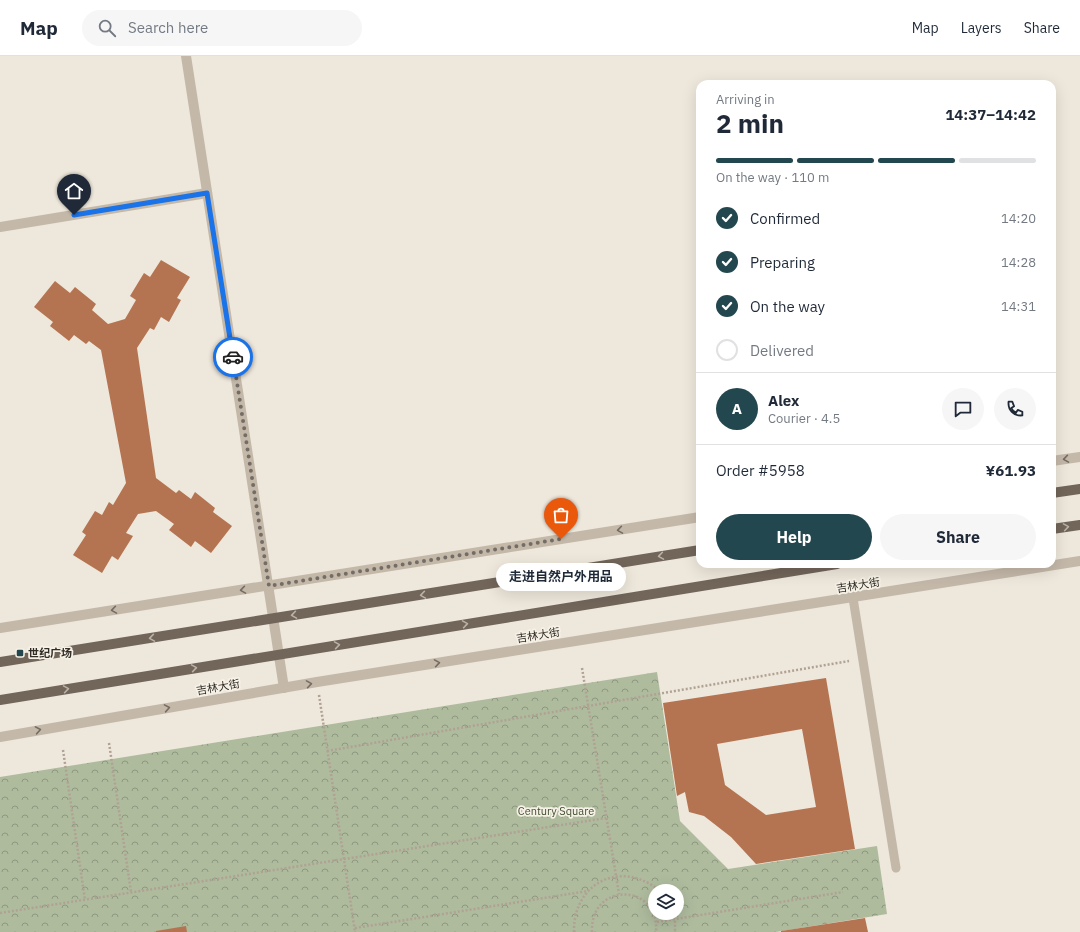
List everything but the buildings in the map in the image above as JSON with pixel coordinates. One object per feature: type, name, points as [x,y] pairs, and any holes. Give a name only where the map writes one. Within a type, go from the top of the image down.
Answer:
[{"type":"main road","points":[[1056,492],[1080,489]]},
{"type":"main road","points":[[1056,528],[1080,525]]},
{"type":"main road","points":[[0,662],[696,551]]},
{"type":"main road","name":"吉林大街","points":[[0,700],[812,568]]},
{"type":"street","points":[[186,56],[284,688]]},
{"type":"street","points":[[0,227],[207,193]]},
{"type":"street","points":[[1056,460],[1080,457]]},
{"type":"street","points":[[0,628],[696,518]]},
{"type":"street","name":"吉林大街","points":[[1056,566],[1080,562]]},
{"type":"street","name":"吉林大街","points":[[0,737],[317,682],[1042,568]]},
{"type":"lane","points":[[853,598],[896,868]]},
{"type":"path","points":[[328,751],[862,659]]},
{"type":"path","points":[[582,668],[619,894]]},
{"type":"path","points":[[317,682],[355,932]]},
{"type":"path","points":[[108,742],[130,892]]},
{"type":"path","points":[[63,750],[85,900]]},
{"type":"path","points":[[0,913],[606,818]]},
{"type":"path","points":[[574,932],[574,920],[578,904],[588,891],[600,882],[616,876],[632,876],[647,881],[651,884]]},
{"type":"path","points":[[355,928],[588,891]]},
{"type":"path","points":[[684,918],[843,892]]},
{"type":"path","points":[[592,932],[592,923],[595,912],[601,904],[609,898],[619,894],[630,894],[640,898],[648,904],[654,913],[657,922],[656,932]]},
{"type":"path","points":[[657,922],[669,920]]},
{"type":"path","points":[[675,920],[675,932]]},
{"type":"green space","name":"Century Square","points":[[657,672],[680,821],[728,869],[877,846],[887,914],[776,932],[0,932],[0,777]]},
{"type":"way so far","points":[[233,357],[269,586],[561,539]]},
{"type":"place","name":"走进自然户外用品","points":[[561,539]]},
{"type":"place","name":"世纪广场","points":[[20,653]]},
{"type":"route","points":[[74,215],[207,193],[233,357]]}]
